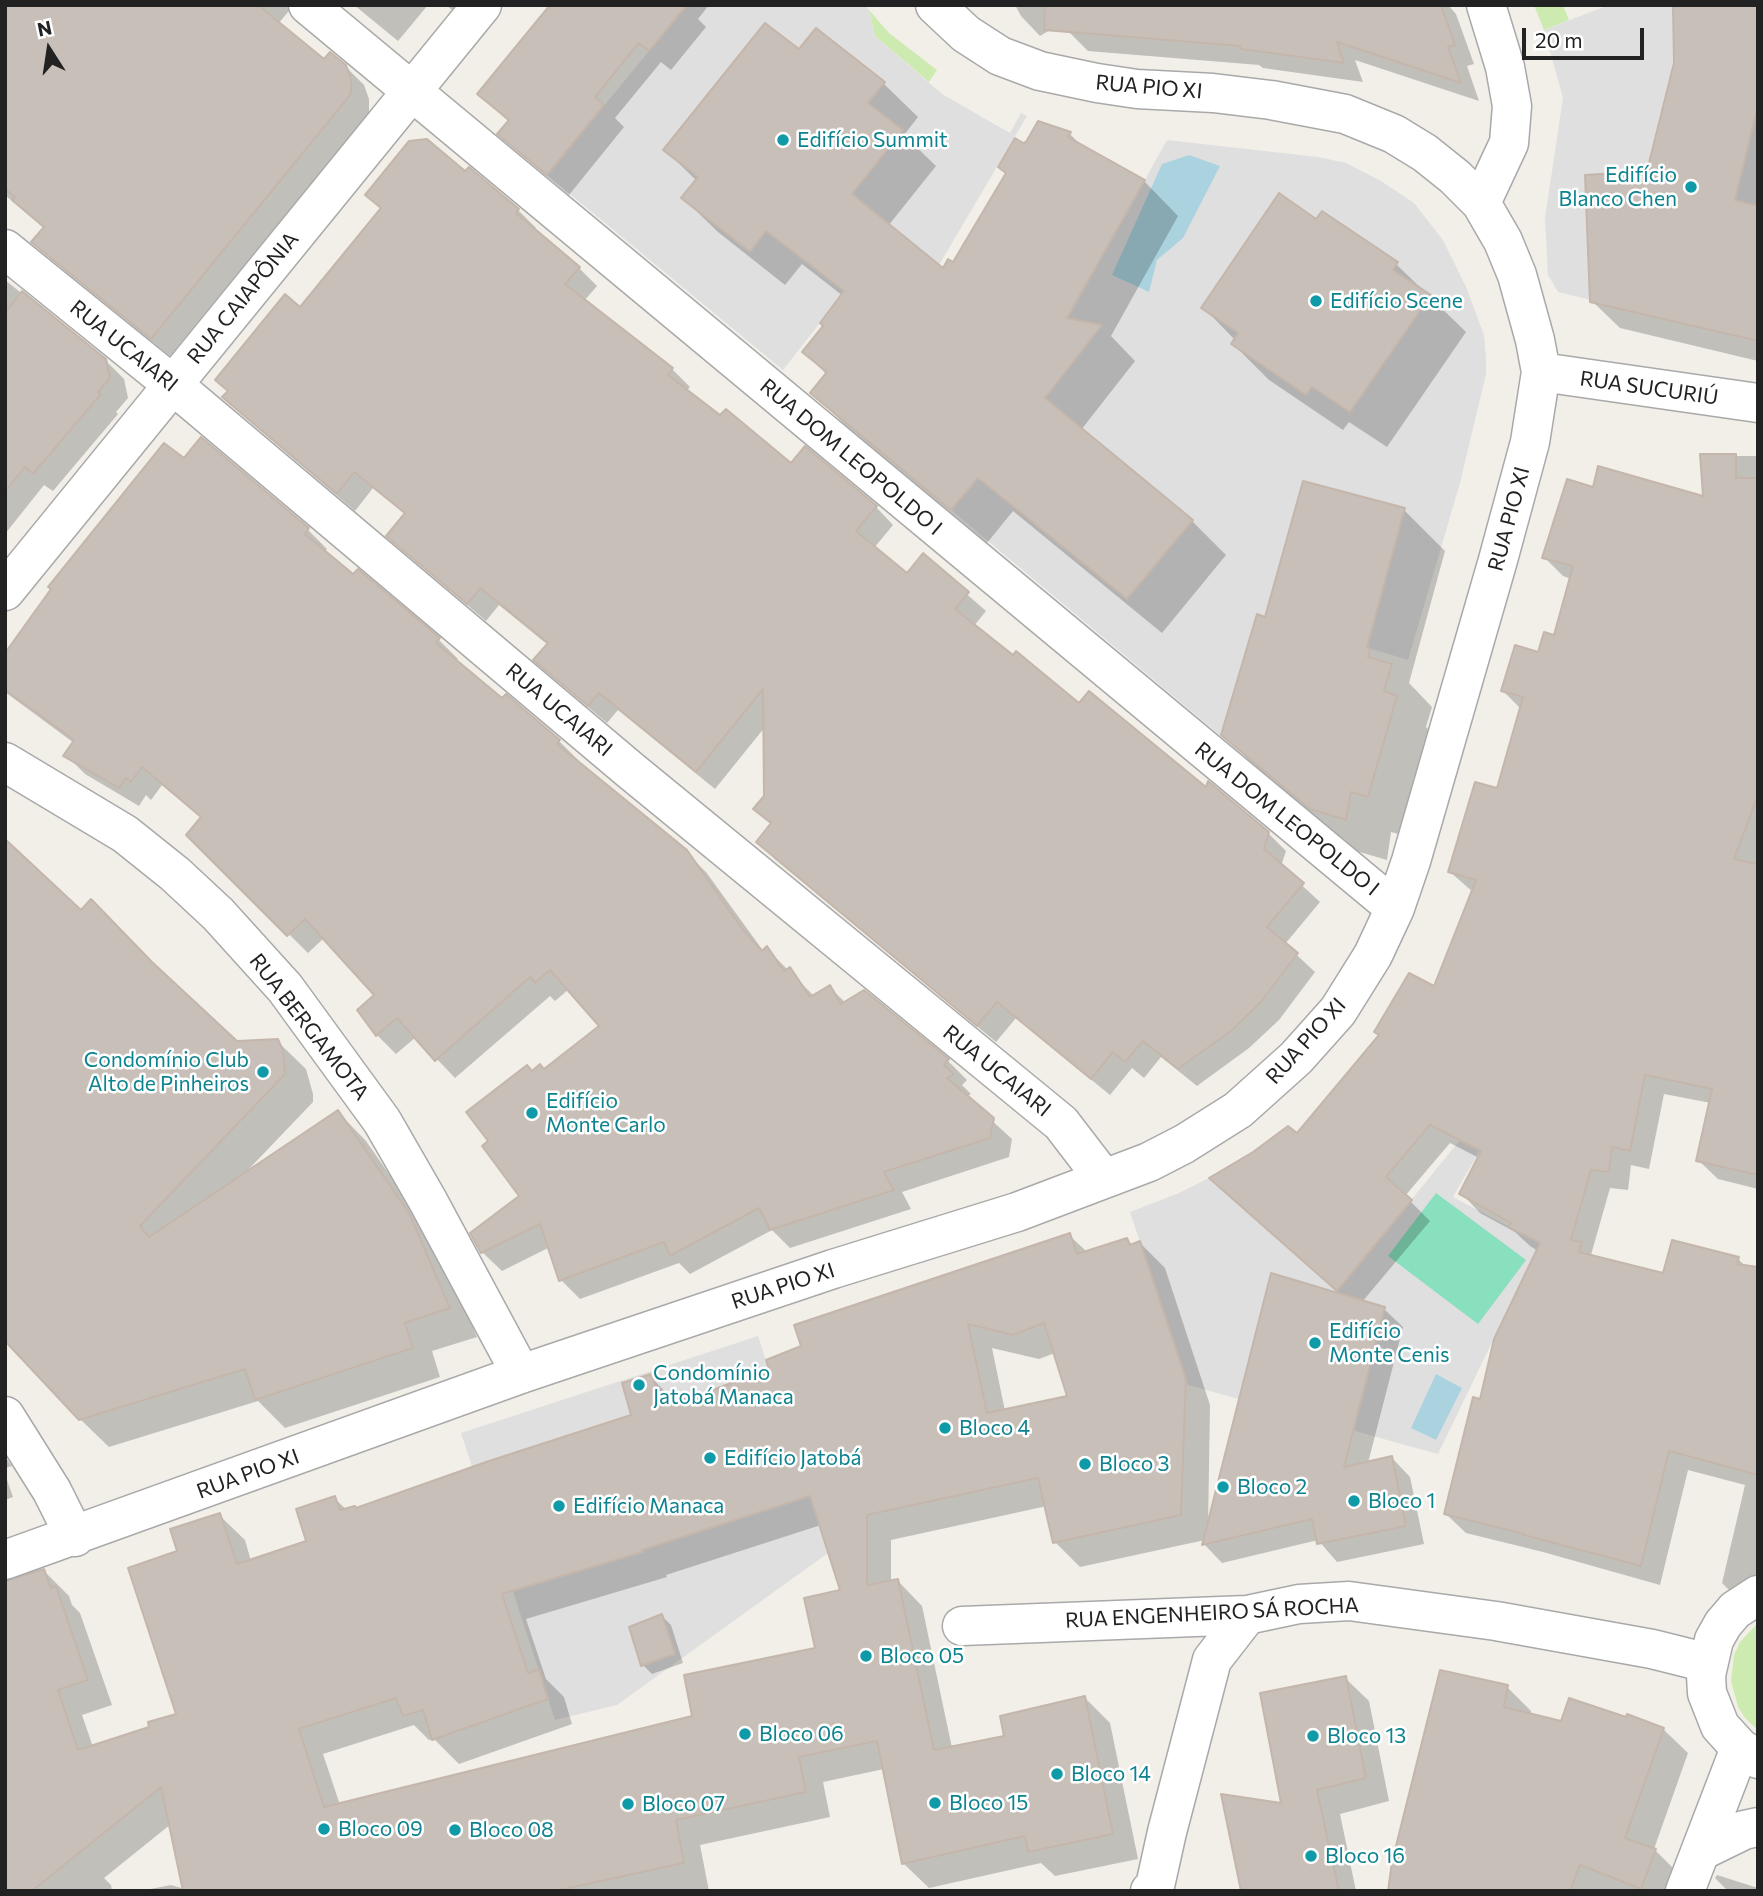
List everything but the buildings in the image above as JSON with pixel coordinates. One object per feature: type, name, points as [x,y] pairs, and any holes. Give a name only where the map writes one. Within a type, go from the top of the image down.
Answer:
[{"type":"street","name":"RUA DOM LEOPOLDO I","points":[[308,5],[1395,908]]},
{"type":"street","name":"RUA CAIAPÔNIA","points":[[5,592],[482,5]]},
{"type":"street","name":"RUA PIO XI","points":[[5,1560],[75,1537],[521,1374],[820,1273],[1017,1212],[1149,1162],[1238,1110],[1296,1058],[1338,1011],[1373,955],[1395,908],[1411,862],[1530,442],[1541,372],[1517,275],[1503,241],[1481,203],[1455,177],[1425,153],[1394,134],[1345,114],[1224,94],[1137,89],[1040,71],[1000,55],[966,34],[935,5]]},
{"type":"street","points":[[1481,203],[1509,143],[1512,106],[1505,66],[1486,5]]},
{"type":"street","name":"RUA UCAIARI","points":[[5,249],[172,384],[630,770],[1061,1123],[1104,1179]]},
{"type":"street","name":"RUA SUCURIÚ","points":[[1541,372],[1758,404]]},
{"type":"street","name":"RUA BERGAMOTA","points":[[5,762],[125,834],[175,874],[218,914],[285,988],[382,1121],[521,1374]]},
{"type":"street","points":[[5,1416],[52,1491],[75,1537]]},
{"type":"street","points":[[1685,1891],[1701,1851],[1749,1754],[1720,1726],[1712,1711],[1707,1693],[1708,1663],[1714,1640],[1723,1625],[1735,1610],[1758,1595]]},
{"type":"street","name":"RUA ENGENHEIRO SÁ ROCHA","points":[[962,1626],[1247,1615],[1299,1604],[1349,1601],[1496,1621],[1651,1649],[1708,1663]]},
{"type":"street","points":[[1150,1891],[1155,1886],[1212,1660],[1247,1615]]},
{"type":"street","points":[[1701,1851],[1744,1830],[1758,1827]]},
{"type":"shaded area","points":[[687,5],[865,5],[869,10],[875,36],[942,94],[1010,133],[1021,113],[1027,116],[939,265],[894,229],[783,370],[547,175]]},
{"type":"shaded area","points":[[1609,5],[1758,5],[1758,341],[1558,292],[1548,275],[1545,218],[1563,98],[1544,30]]},
{"type":"shaded area","points":[[1167,140],[1318,157],[1346,163],[1381,181],[1414,203],[1443,240],[1466,287],[1484,335],[1486,374],[1460,483],[1408,660],[1257,614],[1221,736],[951,510],[1102,326],[1067,320]]},
{"type":"shaded area","points":[[1461,1139],[1480,1150],[1453,1197],[1540,1243],[1438,1454],[1188,1385],[1130,1212],[1209,1178],[1338,1289]]},
{"type":"shaded area","points":[[758,1336],[828,1553],[617,1705],[555,1720],[461,1433]]},
{"type":"green space","points":[[1534,5],[1563,5],[1569,20],[1544,30]]},
{"type":"green space","points":[[869,10],[889,33],[937,70],[929,82],[875,36]]},
{"type":"green space","points":[[1436,1193],[1526,1260],[1478,1324],[1388,1256]]},
{"type":"green space","points":[[1758,1623],[1758,1730],[1738,1707],[1731,1681],[1734,1655],[1740,1642]]},
{"type":"water","points":[[1189,155],[1220,166],[1183,238],[1157,260],[1149,292],[1112,275],[1162,164]]},
{"type":"water","points":[[1436,1374],[1462,1388],[1436,1440],[1411,1428]]},
{"type":"place","name":"Edifício Summit","points":[[783,140]]},
{"type":"place","name":"Edifício Blanco Chen","points":[[1691,187]]},
{"type":"place","name":"Edifício Scene","points":[[1316,301]]},
{"type":"place","name":"Condomínio Club Alto de Pinheiros","points":[[263,1072]]},
{"type":"place","name":"Edifício Monte Carlo","points":[[532,1113]]},
{"type":"place","name":"Edifício Monte Cenis","points":[[1315,1343]]},
{"type":"place","name":"Condomínio Jatobá Manaca","points":[[639,1385]]},
{"type":"place","name":"Bloco 4","points":[[945,1428]]},
{"type":"place","name":"Edifício Jatobá","points":[[710,1458]]},
{"type":"place","name":"Bloco 3","points":[[1085,1464]]},
{"type":"place","name":"Bloco 2","points":[[1223,1487]]},
{"type":"place","name":"Bloco 1","points":[[1354,1501]]},
{"type":"place","name":"Edifício Manaca","points":[[559,1506]]},
{"type":"place","name":"Bloco 05","points":[[866,1656]]},
{"type":"place","name":"Bloco 06","points":[[745,1734]]},
{"type":"place","name":"Bloco 13","points":[[1313,1736]]},
{"type":"place","name":"Bloco 14","points":[[1057,1774]]},
{"type":"place","name":"Bloco 15","points":[[935,1803]]},
{"type":"place","name":"Bloco 07","points":[[628,1804]]},
{"type":"place","name":"Bloco 09","points":[[324,1829]]},
{"type":"place","name":"Bloco 08","points":[[455,1830]]},
{"type":"place","name":"Bloco 16","points":[[1311,1856]]}]
